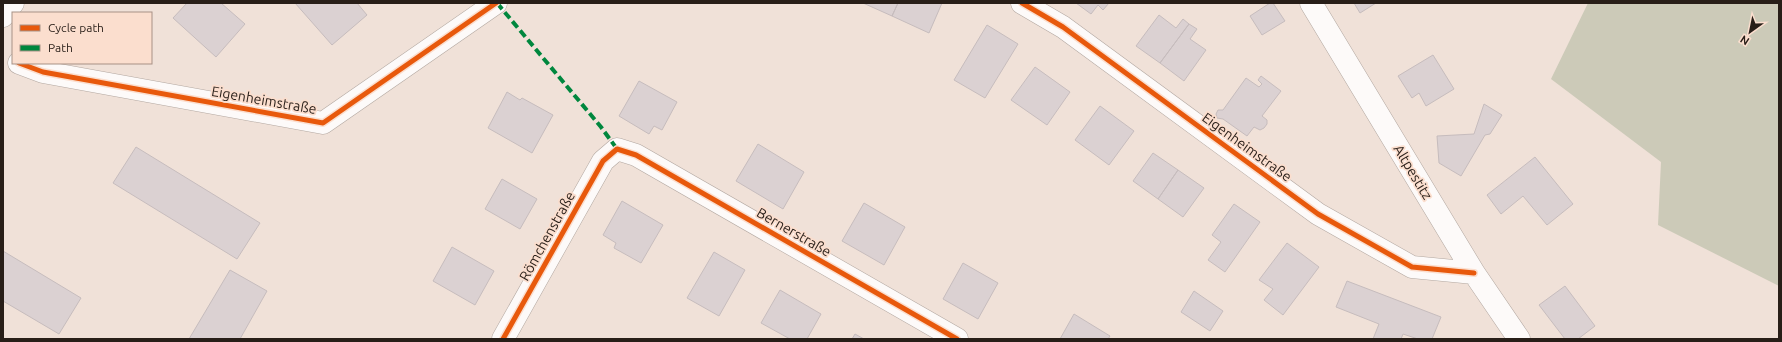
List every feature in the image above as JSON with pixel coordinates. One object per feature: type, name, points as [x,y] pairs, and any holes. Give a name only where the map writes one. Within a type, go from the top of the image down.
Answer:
[{"type":"street","points":[[3,16],[13,3]]},
{"type":"street","name":"Eigenheimstraße","points":[[22,64],[43,72],[323,123],[496,3]]},
{"type":"street","name":"Eigenheimstraße","points":[[1022,3],[1064,27],[1318,214],[1412,267],[1474,273]]},
{"type":"street","name":"Altpestitz","points":[[1311,3],[1474,273],[1519,339]]},
{"type":"street","name":"Römchenstraße","points":[[503,339],[603,160],[617,149]]},
{"type":"street","name":"Bernerstraße","points":[[617,149],[636,155],[957,339]]},
{"type":"shaded area","points":[[1588,3],[1779,3],[1779,286],[1658,225],[1661,162],[1551,79]]},
{"type":"building","points":[[187,3],[221,3],[245,24],[216,57],[173,18]]},
{"type":"building","points":[[295,3],[357,3],[367,15],[332,45]]},
{"type":"building","points":[[863,3],[898,3],[892,16]]},
{"type":"building","points":[[898,3],[942,3],[929,33],[892,16]]},
{"type":"building","points":[[1076,3],[1109,3],[1103,10],[1098,5],[1091,14]]},
{"type":"building","points":[[1270,3],[1273,3],[1285,21],[1262,35],[1250,16]]},
{"type":"building","points":[[1354,3],[1376,3],[1360,13]]},
{"type":"building","points":[[1159,15],[1176,28],[1183,19],[1189,24],[1160,63],[1136,46]]},
{"type":"building","points":[[1189,24],[1197,29],[1190,39],[1206,50],[1184,81],[1160,63]]},
{"type":"building","points":[[987,25],[1018,44],[985,98],[954,80]]},
{"type":"building","points":[[1433,55],[1454,89],[1426,106],[1419,93],[1412,98],[1398,76]]},
{"type":"building","points":[[1035,67],[1070,92],[1047,125],[1011,100]]},
{"type":"building","points":[[1261,76],[1281,91],[1262,116],[1267,120],[1267,124],[1264,128],[1260,130],[1254,127],[1247,136],[1223,119],[1217,118],[1216,114],[1218,110],[1223,110],[1246,78],[1259,87],[1262,84],[1258,80]]},
{"type":"building","points":[[639,81],[677,102],[662,130],[654,126],[649,134],[619,116]]},
{"type":"building","points":[[507,92],[520,100],[522,98],[553,115],[532,153],[488,128]]},
{"type":"building","points":[[1484,104],[1502,115],[1490,134],[1485,135],[1461,176],[1439,163],[1437,136],[1474,134]]},
{"type":"building","points":[[1100,106],[1134,131],[1109,165],[1075,140]]},
{"type":"building","points":[[758,144],[804,172],[783,209],[736,181]]},
{"type":"building","points":[[136,147],[260,223],[237,259],[113,183]]},
{"type":"building","points":[[1153,153],[1178,170],[1158,199],[1133,181]]},
{"type":"building","points":[[1535,157],[1573,204],[1547,225],[1523,196],[1501,214],[1487,195]]},
{"type":"building","points":[[1178,170],[1204,188],[1183,217],[1158,199]]},
{"type":"building","points":[[502,179],[537,199],[520,229],[485,209]]},
{"type":"building","points":[[622,201],[663,225],[641,263],[614,248],[616,243],[603,235]]},
{"type":"building","points":[[864,203],[905,227],[884,265],[842,241]]},
{"type":"building","points":[[1234,204],[1260,222],[1225,272],[1208,260],[1221,242],[1212,235]]},
{"type":"building","points":[[1287,243],[1319,267],[1283,315],[1264,300],[1273,289],[1259,280]]},
{"type":"building","points":[[452,247],[494,271],[475,305],[433,281]]},
{"type":"building","points":[[3,251],[81,298],[59,334],[3,301]]},
{"type":"building","points":[[714,252],[745,270],[719,316],[687,298]]},
{"type":"building","points":[[963,263],[998,283],[978,319],[943,299]]},
{"type":"building","points":[[230,270],[267,291],[240,339],[189,339]]},
{"type":"building","points":[[1347,281],[1441,317],[1432,339],[1418,339],[1403,334],[1401,339],[1373,339],[1379,324],[1336,307]]},
{"type":"building","points":[[1565,286],[1595,326],[1578,339],[1565,339],[1539,305]]},
{"type":"building","points":[[780,290],[821,314],[807,339],[790,339],[761,323]]},
{"type":"building","points":[[1194,291],[1223,311],[1210,331],[1181,312]]},
{"type":"building","points":[[1074,314],[1110,336],[1108,339],[1060,339]]},
{"type":"building","points":[[855,334],[864,339],[852,339]]},
{"type":"marked path","points":[[497,3],[601,127],[617,149]]},
{"type":"cycle path","points":[[22,64],[43,72],[323,123],[496,3]]},
{"type":"cycle path","points":[[1022,3],[1063,27],[1318,214],[1412,267],[1474,273]]},
{"type":"cycle path","points":[[503,339],[603,161],[617,149],[636,155],[957,339]]}]
